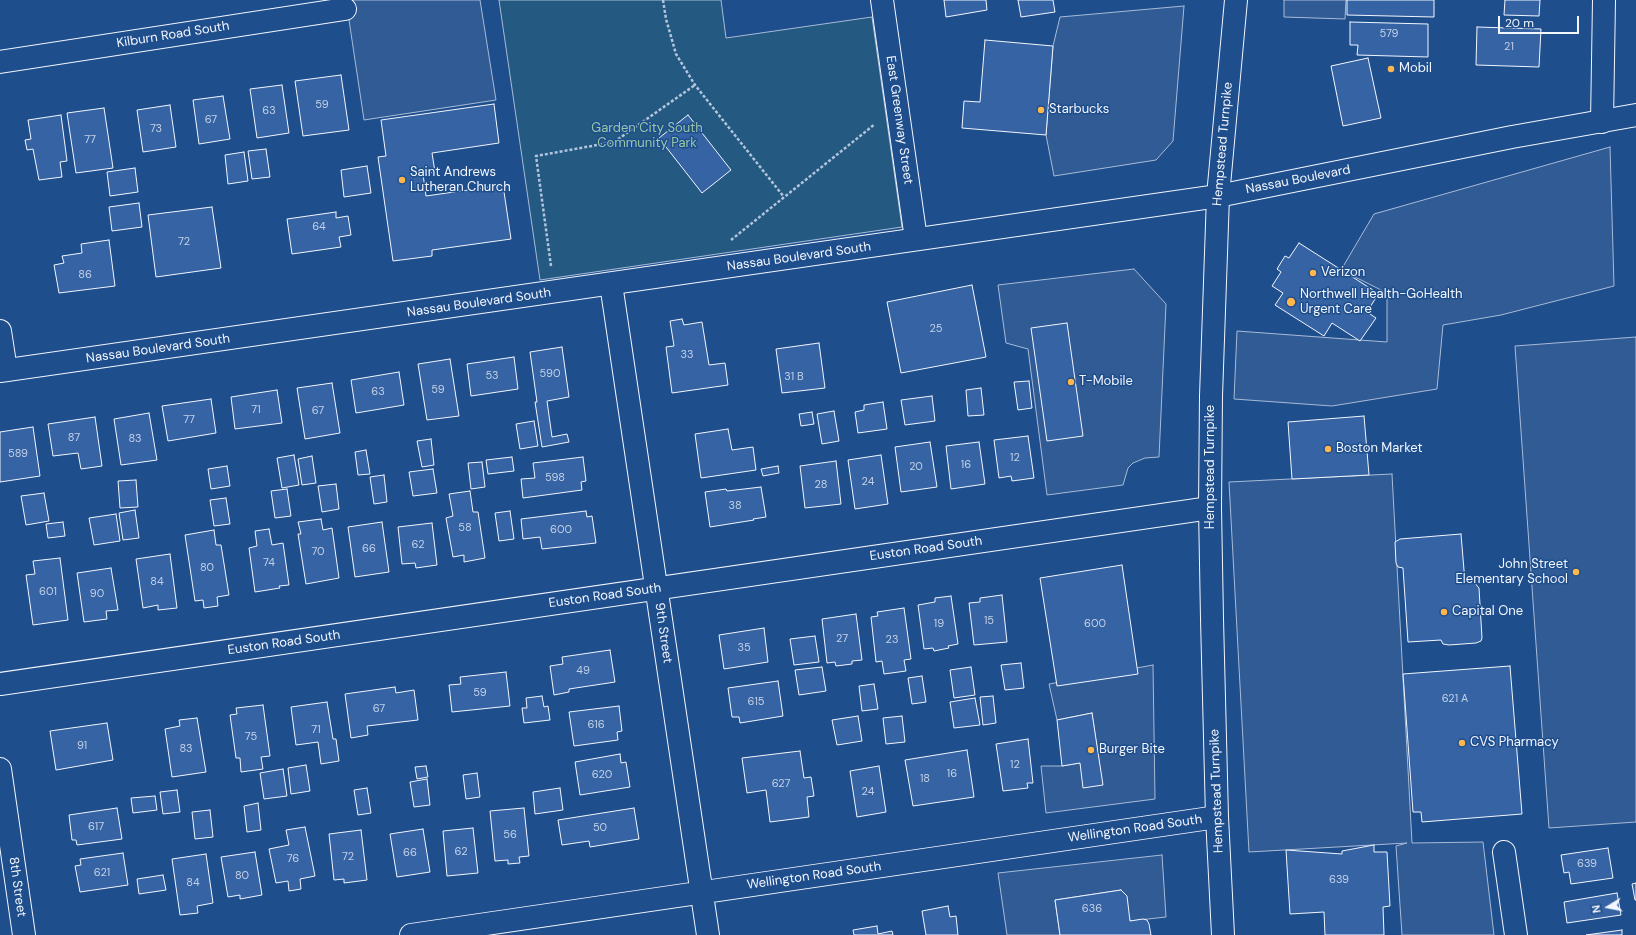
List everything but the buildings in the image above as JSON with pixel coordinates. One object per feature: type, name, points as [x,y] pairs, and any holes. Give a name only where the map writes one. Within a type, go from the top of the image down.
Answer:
[{"type":"street","name":"East Greenway Street","points":[[882,0],[916,240]]},
{"type":"street","name":"Hempstead Turnpike","points":[[1223,935],[1217,817],[1210,508],[1211,396],[1218,196],[1236,0]]},
{"type":"street","points":[[1602,122],[1604,0]]},
{"type":"street","name":"Kilburn Road South","points":[[0,62],[345,9]]},
{"type":"street","name":"Nassau Boulevard","points":[[957,234],[1218,196],[1505,139],[1636,115]]},
{"type":"street","name":"Nassau Boulevard South","points":[[3,371],[957,234]]},
{"type":"street","name":"9th Street","points":[[611,284],[708,935]]},
{"type":"street","points":[[0,330],[3,371]]},
{"type":"street","name":"Euston Road South","points":[[0,684],[1210,508]]},
{"type":"street","name":"8th Street","points":[[0,769],[24,935]]},
{"type":"street","name":"Wellington Road South","points":[[411,935],[1217,817]]},
{"type":"street","points":[[1504,852],[1516,935]]},
{"type":"path","points":[[663,0],[666,18],[676,54],[695,85],[784,197]]},
{"type":"path","points":[[554,292],[536,156],[614,142],[695,85]]},
{"type":"path","points":[[729,242],[897,106]]},
{"type":"green space","name":"Garden City South Community Park","points":[[499,0],[721,0],[726,38],[872,17],[902,227],[540,280]]},
{"type":"shaded area","points":[[346,0],[480,0],[496,100],[364,120]]},
{"type":"shaded area","points":[[1284,0],[1346,0],[1345,19],[1284,17]]},
{"type":"shaded area","points":[[1184,6],[1173,141],[1156,160],[1054,176],[1046,135],[1053,46],[1060,17]]},
{"type":"shaded area","points":[[1610,147],[1614,286],[1501,315],[1443,325],[1437,389],[1332,406],[1234,399],[1237,331],[1387,342],[1387,293],[1341,270],[1374,214]]},
{"type":"shaded area","points":[[1134,269],[1166,304],[1159,457],[1145,458],[1133,463],[1128,468],[1123,485],[1047,495],[1028,349],[1006,343],[998,285]]},
{"type":"shaded area","name":"John Street Elementary School","points":[[1636,337],[1636,822],[1549,828],[1515,346]]},
{"type":"shaded area","points":[[1392,474],[1412,843],[1483,842],[1494,935],[1402,935],[1396,846],[1407,843],[1249,852],[1229,482]]},
{"type":"shaded area","points":[[1153,665],[1155,799],[1046,813],[1041,766],[1062,766],[1080,763],[1102,784],[1092,713],[1057,720],[1049,684]]},
{"type":"shaded area","points":[[1162,855],[1166,917],[1130,921],[1121,890],[1055,900],[1060,935],[1007,935],[998,873]]},
{"type":"place","name":"Mobil","points":[[1391,69]]},
{"type":"place","name":"Starbucks","points":[[1041,110]]},
{"type":"place","name":"Saint Andrews Lutheran Church","points":[[402,180]]},
{"type":"place","name":"Verizon","points":[[1313,273]]},
{"type":"place","name":"Northwell Health-GoHealth Urgent Care","points":[[1291,302]]},
{"type":"place","name":"T-Mobile","points":[[1071,382]]},
{"type":"place","name":"Boston Market","points":[[1328,449]]},
{"type":"place","name":"John Street Elementary School","points":[[1576,572]]},
{"type":"place","name":"Capital One","points":[[1444,612]]},
{"type":"place","name":"CVS Pharmacy","points":[[1462,743]]},
{"type":"place","name":"Burger Bite","points":[[1091,750]]}]
